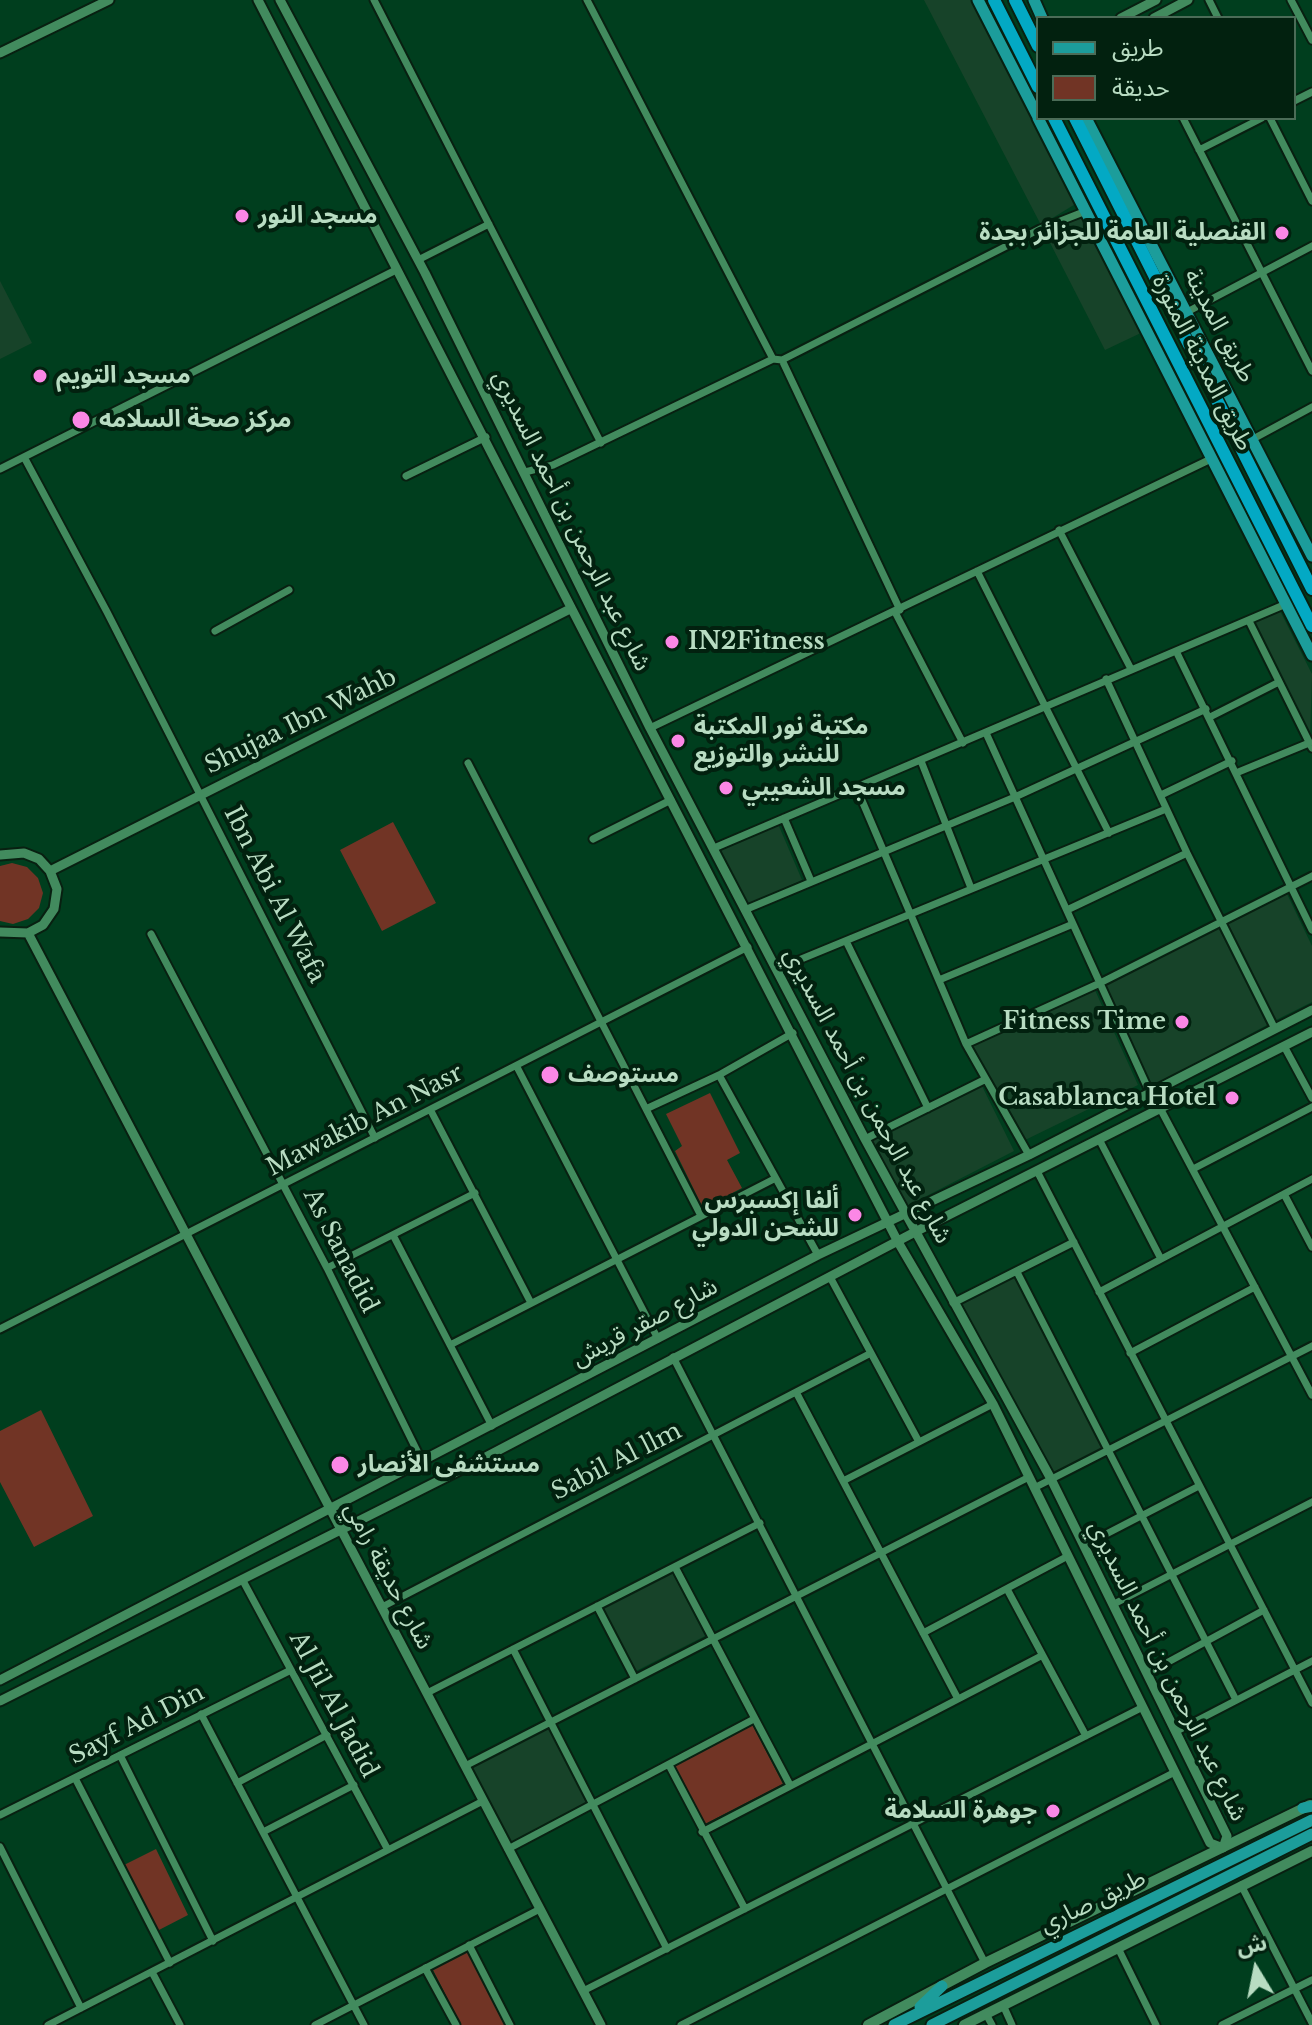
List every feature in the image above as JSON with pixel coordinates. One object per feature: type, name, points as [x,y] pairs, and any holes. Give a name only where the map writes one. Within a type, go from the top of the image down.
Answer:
[{"type":"highway","points":[[992,0],[1036,83]]},
{"type":"highway","points":[[1018,0],[1036,40]]},
{"type":"highway","name":"طريق المدينة المنورة","points":[[1055,120],[1312,626]]},
{"type":"highway","name":"طريق المدينة المنورة","points":[[1076,120],[1312,589]]},
{"type":"main road","points":[[978,0],[1036,114]]},
{"type":"main road","points":[[1039,120],[1312,655]]},
{"type":"main road","name":"طريق المدينة","points":[[1087,120],[1312,556]]},
{"type":"main road","points":[[1108,227],[1184,403]]},
{"type":"main road","points":[[1193,352],[1262,457]]},
{"type":"main road","points":[[868,2025],[985,1963],[1309,1806]]},
{"type":"main road","name":"طريق صاري","points":[[894,2025],[1312,1820]]},
{"type":"main road","name":"طريق صاري","points":[[932,2025],[1307,1836]]},
{"type":"main road","points":[[964,2025],[1241,1885],[1311,1855]]},
{"type":"main road","points":[[909,2017],[942,1986]]},
{"type":"street","points":[[0,53],[109,0]]},
{"type":"street","name":"شارع عبد الرحمن بن أحمد السديري","points":[[258,0],[396,270],[486,437],[570,609],[793,1033],[898,1242],[993,1404],[1210,1843],[1223,1848],[1227,1836],[1085,1545],[905,1215],[650,728],[418,260],[280,0]]},
{"type":"street","points":[[374,0],[601,443]]},
{"type":"street","points":[[587,0],[777,359],[963,743]]},
{"type":"street","points":[[1125,16],[1156,0]]},
{"type":"street","points":[[1170,4],[1188,0]]},
{"type":"street","points":[[1291,0],[1312,40]]},
{"type":"street","points":[[1184,120],[1312,371]]},
{"type":"street","points":[[1199,150],[1258,120]]},
{"type":"street","points":[[1271,120],[1312,201]]},
{"type":"street","points":[[525,472],[553,465],[601,443],[1040,229],[1086,211]]},
{"type":"street","points":[[418,260],[489,224]]},
{"type":"street","points":[[1187,312],[1312,246]]},
{"type":"street","points":[[0,469],[396,270]]},
{"type":"street","points":[[453,376],[471,365]]},
{"type":"street","points":[[1253,439],[1312,407]]},
{"type":"street","points":[[406,476],[486,437]]},
{"type":"street","name":"Ibn Abi Al Wafa","points":[[24,457],[201,795],[375,1138]]},
{"type":"street","points":[[650,728],[1213,458]]},
{"type":"street","points":[[1059,530],[1131,669]]},
{"type":"street","points":[[977,571],[1109,833]]},
{"type":"street","points":[[215,631],[289,590]]},
{"type":"street","points":[[714,848],[1286,604]]},
{"type":"street","name":"Shujaa Ibn Wahb","points":[[50,871],[570,609]]},
{"type":"street","points":[[1236,773],[1311,746],[1249,621]]},
{"type":"street","points":[[1176,651],[1312,930]]},
{"type":"street","points":[[1106,679],[1187,853],[1275,1029]]},
{"type":"street","points":[[747,909],[1279,682]]},
{"type":"street","points":[[986,733],[1150,1093]]},
{"type":"street","points":[[921,761],[971,888]]},
{"type":"street","points":[[1161,795],[1232,761]]},
{"type":"street","points":[[468,763],[700,1214]]},
{"type":"street","points":[[857,789],[966,1044],[1029,1155]]},
{"type":"street","points":[[593,839],[671,800]]},
{"type":"street","points":[[777,969],[1166,809]]},
{"type":"street","points":[[784,818],[811,881]]},
{"type":"street","points":[[0,855],[24,853],[39,859],[50,871],[57,889],[54,909],[43,925],[28,933],[0,932]]},
{"type":"street","points":[[1067,910],[1187,853]]},
{"type":"street","points":[[966,1044],[1100,983],[1312,876]]},
{"type":"street","points":[[939,980],[1073,924]]},
{"type":"street","name":"شارع حديقة رامي","points":[[28,933],[601,2025]]},
{"type":"street","name":"As Sanadid","points":[[151,934],[327,1268],[422,1461]]},
{"type":"street","points":[[846,941],[928,1108]]},
{"type":"street","name":"Mawakib An Nasr","points":[[0,1329],[748,947]]},
{"type":"street","name":"شارع صقر قريش","points":[[0,1680],[818,1255],[1029,1155],[1312,1010]]},
{"type":"street","name":"شارع صقر قريش","points":[[0,1701],[480,1460],[915,1232],[1038,1173],[1312,1032]]},
{"type":"street","points":[[648,1108],[719,1075],[793,1033]]},
{"type":"street","points":[[1284,1046],[1312,1098]]},
{"type":"street","points":[[517,1067],[658,1339]]},
{"type":"street","points":[[719,1075],[818,1255]]},
{"type":"street","points":[[865,1139],[984,1080]]},
{"type":"street","points":[[1193,1169],[1312,1107]]},
{"type":"street","points":[[1118,1110],[1128,1127]]},
{"type":"street","points":[[1161,1110],[1312,1395]]},
{"type":"street","points":[[431,1111],[531,1303]]},
{"type":"street","points":[[1100,1141],[1161,1259]]},
{"type":"street","points":[[1038,1173],[1312,1703]]},
{"type":"street","points":[[450,1345],[700,1214],[774,1179]]},
{"type":"street","points":[[1099,1292],[1312,1179]]},
{"type":"street","points":[[327,1268],[475,1193]]},
{"type":"street","points":[[1284,1194],[1312,1247]]},
{"type":"street","points":[[393,1235],[492,1426]]},
{"type":"street","points":[[953,1303],[1074,1242]]},
{"type":"street","points":[[1017,1272],[1236,1700]]},
{"type":"street","points":[[830,1277],[919,1442]]},
{"type":"street","points":[[1130,1353],[1255,1287]]},
{"type":"street","points":[[1034,1488],[1312,1346]]},
{"type":"street","name":"Sabil Al llm","points":[[382,1607],[871,1353]]},
{"type":"street","points":[[673,1357],[985,1963]]},
{"type":"street","points":[[796,1392],[958,1699]]},
{"type":"street","points":[[843,1481],[993,1404]]},
{"type":"street","points":[[465,1766],[1029,1477]]},
{"type":"street","points":[[1085,1545],[1199,1486]]},
{"type":"street","points":[[1114,1604],[1312,1502]]},
{"type":"street","points":[[427,1693],[760,1523]]},
{"type":"street","points":[[923,1633],[1068,1556]]},
{"type":"street","points":[[675,1567],[790,1785]]},
{"type":"street","name":"Al Jil Al Jadid","points":[[242,1579],[388,1850]]},
{"type":"street","points":[[1007,1589],[1086,1736]]},
{"type":"street","points":[[597,1606],[635,1679]]},
{"type":"street","points":[[1148,1673],[1264,1610]]},
{"type":"street","points":[[513,1649],[667,1949]]},
{"type":"street","points":[[702,1832],[1041,1656]]},
{"type":"street","points":[[1177,1731],[1312,1661]]},
{"type":"street","name":"Sayf Ad Din","points":[[0,1815],[291,1670]]},
{"type":"street","points":[[583,1991],[1143,1707]]},
{"type":"street","points":[[201,1714],[364,2025]]},
{"type":"street","points":[[508,1849],[754,1719]]},
{"type":"street","points":[[237,1783],[327,1735]]},
{"type":"street","points":[[120,1755],[213,1941]]},
{"type":"street","points":[[669,1765],[745,1909]]},
{"type":"street","points":[[681,2025],[1175,1772]]},
{"type":"street","points":[[75,1778],[170,1963]]},
{"type":"street","points":[[263,1832],[354,1785]]},
{"type":"street","points":[[1188,1798],[1205,1789]]},
{"type":"street","points":[[48,2025],[483,1801]]},
{"type":"street","points":[[1307,1836],[1311,1855]]},
{"type":"street","points":[[0,1847],[81,2008]]},
{"type":"street","points":[[1241,1885],[1312,2023]]},
{"type":"street","points":[[315,2025],[540,1909]]},
{"type":"street","points":[[469,1945],[510,2025]]},
{"type":"street","points":[[1118,1948],[1156,2025]]},
{"type":"street","points":[[425,1968],[456,2025]]},
{"type":"street","points":[[152,1972],[180,2025]]},
{"type":"street","points":[[1222,2025],[1312,1980]]},
{"type":"street","points":[[1003,2005],[1012,2025]]},
{"type":"street","points":[[986,2014],[992,2025]]},
{"type":"shaded area","points":[[924,0],[974,0],[1077,203],[1041,225]]},
{"type":"shaded area","points":[[1083,211],[1145,331],[1105,350],[1044,231]]},
{"type":"shaded area","points":[[0,281],[32,343],[0,359]]},
{"type":"shaded area","points":[[1280,611],[1312,674],[1310,737],[1251,623]]},
{"type":"shaded area","points":[[778,824],[802,880],[747,905],[719,850]]},
{"type":"shaded area","points":[[1286,892],[1312,946],[1312,1002],[1274,1021],[1227,922]]},
{"type":"shaded area","points":[[1219,928],[1267,1025],[1151,1087],[1104,986]]},
{"type":"shaded area","points":[[1094,988],[1138,1085],[1023,1141],[972,1045]]},
{"type":"shaded area","points":[[982,1086],[1014,1151],[907,1206],[872,1140]]},
{"type":"shaded area","points":[[1015,1275],[1106,1448],[1052,1476],[958,1303]]},
{"type":"shaded area","points":[[672,1572],[705,1636],[634,1672],[601,1609]]},
{"type":"shaded area","points":[[550,1725],[589,1803],[510,1846],[470,1766]]},
{"type":"green space","points":[[393,822],[436,903],[382,931],[340,850]]},
{"type":"green space","points":[[12,863],[27,867],[38,878],[43,893],[39,908],[28,919],[13,924],[0,921],[0,866]]},
{"type":"green space","points":[[710,1093],[740,1153],[727,1160],[742,1188],[703,1208],[675,1151],[682,1146],[666,1114]]},
{"type":"green space","points":[[41,1410],[93,1516],[34,1547],[0,1482],[0,1431]]},
{"type":"green space","points":[[752,1724],[783,1784],[703,1825],[672,1766]]},
{"type":"green space","points":[[156,1849],[188,1915],[157,1931],[124,1865]]},
{"type":"green space","points":[[467,1950],[505,2025],[461,2025],[432,1968]]},
{"type":"place","name":"مسجد النور","points":[[242,216]]},
{"type":"place","name":"القنصلية العامة للجزائر بجدة","points":[[1282,233]]},
{"type":"place","name":"مسجد التويم","points":[[40,376]]},
{"type":"place","name":"مركز صحة السلامه","points":[[81,420]]},
{"type":"place","name":"IN2Fitness","points":[[672,642]]},
{"type":"place","name":"مكتبة نور المكتبة للنشر والتوزيع","points":[[678,741]]},
{"type":"place","name":"مسجد الشعيبي","points":[[726,788]]},
{"type":"place","name":"Fitness Time","points":[[1182,1022]]},
{"type":"place","name":"مستوصف","points":[[550,1075]]},
{"type":"place","name":"Casablanca Hotel","points":[[1232,1098]]},
{"type":"place","name":"ألفا إكسبرس للشحن الدولي","points":[[855,1215]]},
{"type":"place","name":"مستشفى الأنصار","points":[[340,1465]]},
{"type":"place","name":"جوهرة السلامة","points":[[1053,1811]]}]
